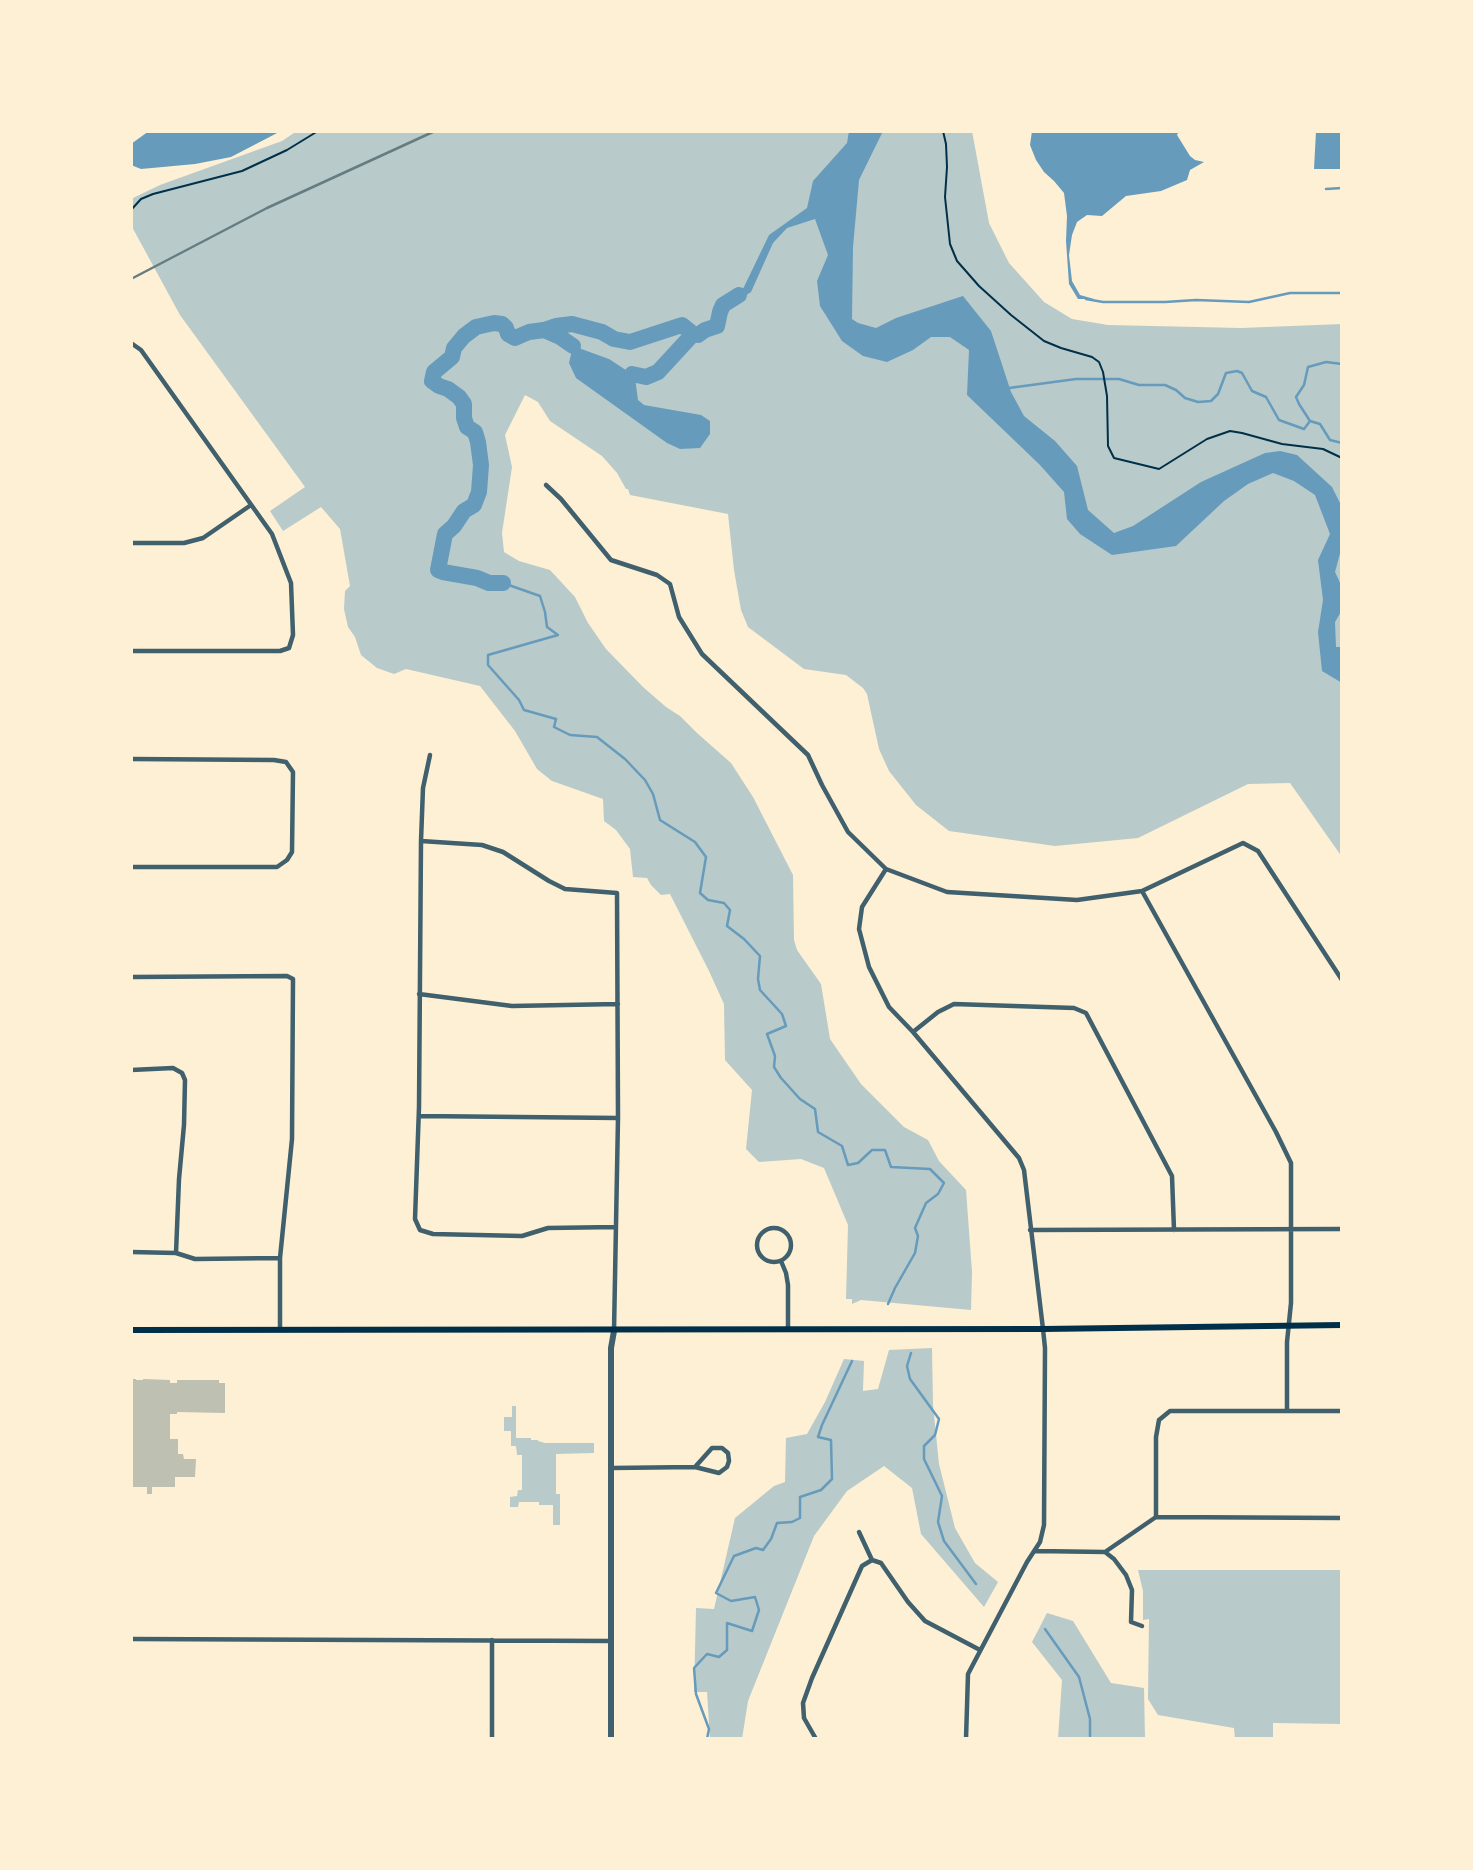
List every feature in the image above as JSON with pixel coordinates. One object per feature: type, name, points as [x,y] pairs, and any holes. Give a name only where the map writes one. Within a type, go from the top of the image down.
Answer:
[{"type":"main road","points":[[131,1330],[614,1331],[1342,1325]]},
{"type":"street","points":[[131,343],[141,350],[272,534],[292,583],[293,635],[289,648],[280,651],[131,651]]},
{"type":"street","points":[[546,485],[561,499],[611,560],[657,575],[670,584],[679,617],[702,654],[808,755],[848,832],[886,869],[947,892],[1077,900],[1142,891],[1243,843],[1258,851],[1342,980]]},
{"type":"street","points":[[131,543],[184,543],[203,538],[251,505]]},
{"type":"street","points":[[430,755],[423,788],[421,841],[419,1116],[415,1219],[420,1230],[433,1234],[522,1236],[548,1228],[616,1227]]},
{"type":"street","points":[[131,759],[274,760],[286,762],[293,772],[292,852],[287,860],[277,867],[131,867]]},
{"type":"street","points":[[421,841],[482,845],[503,852],[565,889],[617,893],[618,1118],[614,1331],[611,1362],[611,1739]]},
{"type":"street","points":[[886,869],[862,907],[859,929],[869,967],[890,1007],[1018,1158],[1024,1170],[1045,1348],[1044,1525],[1040,1542],[968,1674],[966,1739]]},
{"type":"street","points":[[1142,891],[1291,1163],[1287,1411]]},
{"type":"street","points":[[131,976],[287,976],[293,979],[292,1139],[280,1258],[280,1331]]},
{"type":"street","points":[[419,993],[512,1006],[618,1004]]},
{"type":"street","points":[[913,1032],[938,1012],[954,1004],[1074,1008],[1086,1013],[1172,1176],[1174,1230]]},
{"type":"street","points":[[131,1070],[173,1068],[182,1073],[185,1080],[176,1253]]},
{"type":"street","points":[[419,1116],[618,1118]]},
{"type":"street","points":[[778,1228],[788,1235],[789,1252],[781,1260],[771,1262],[758,1252],[757,1242],[766,1229],[778,1228]]},
{"type":"street","points":[[1030,1230],[1342,1229]]},
{"type":"street","points":[[131,1252],[176,1253],[195,1259],[280,1258]]},
{"type":"street","points":[[781,1260],[788,1285],[788,1329]]},
{"type":"street","points":[[1156,1517],[1156,1437],[1159,1420],[1170,1410],[1342,1411]]},
{"type":"street","points":[[612,1468],[695,1467],[719,1473],[727,1467],[728,1454],[722,1448],[712,1448],[695,1467]]},
{"type":"street","points":[[1035,1551],[1105,1552],[1156,1517],[1342,1518]]},
{"type":"street","points":[[859,1532],[872,1560],[881,1563],[925,1621],[980,1650]]},
{"type":"street","points":[[1105,1552],[1126,1575],[1132,1590],[1131,1622],[1142,1626]]},
{"type":"street","points":[[816,1739],[804,1718],[803,1703],[862,1566],[872,1560]]},
{"type":"street","points":[[131,1639],[611,1641]]},
{"type":"street","points":[[492,1640],[492,1739]]},
{"type":"path","points":[[131,210],[141,199],[152,194],[242,171],[287,150],[318,131]]},
{"type":"path","points":[[943,131],[946,144],[945,197],[950,244],[957,261],[987,293],[1044,341],[1097,359],[1104,372],[1108,448],[1116,459],[1159,469],[1206,439],[1230,431],[1282,444],[1323,449],[1342,458]]},
{"type":"shaded area","points":[[297,131],[972,131],[989,223],[1009,263],[1044,302],[1072,319],[1108,325],[1241,328],[1342,324],[1342,857],[1290,783],[1248,784],[1138,838],[1055,846],[949,831],[916,805],[889,771],[879,749],[867,694],[863,688],[846,675],[804,669],[748,627],[741,610],[728,514],[630,495],[617,473],[602,456],[550,421],[538,402],[525,395],[505,435],[512,467],[502,533],[504,552],[519,561],[550,570],[575,597],[588,623],[606,649],[643,687],[680,716],[731,763],[753,797],[793,875],[794,940],[797,950],[821,984],[830,1039],[861,1084],[904,1127],[928,1140],[939,1161],[966,1190],[972,1272],[971,1310],[861,1300],[852,1304],[852,1299],[846,1299],[848,1225],[824,1168],[801,1159],[759,1162],[746,1149],[752,1090],[725,1060],[724,1004],[670,894],[661,895],[647,878],[633,877],[630,849],[616,830],[604,821],[603,799],[552,781],[537,769],[515,731],[480,686],[406,669],[394,674],[377,668],[361,655],[355,637],[348,627],[344,609],[345,591],[350,586],[340,529],[321,507],[283,531],[270,511],[305,487],[180,315],[131,225],[131,199],[160,185],[282,141]]},
{"type":"shaded area","points":[[932,1348],[933,1405],[939,1464],[955,1528],[975,1563],[998,1582],[984,1607],[921,1534],[912,1488],[884,1466],[847,1491],[814,1536],[748,1701],[742,1739],[710,1739],[707,1692],[694,1692],[696,1608],[714,1609],[735,1518],[774,1486],[785,1482],[786,1438],[807,1434],[844,1359],[864,1361],[863,1391],[878,1389],[889,1350]]},
{"type":"shaded area","points":[[512,1406],[516,1406],[516,1438],[531,1438],[545,1443],[594,1443],[594,1453],[556,1454],[556,1494],[560,1494],[560,1525],[553,1525],[553,1505],[519,1502],[518,1507],[510,1507],[510,1497],[517,1496],[518,1490],[522,1490],[522,1455],[517,1455],[516,1446],[511,1446],[511,1431],[504,1431],[504,1417],[512,1417]]},
{"type":"shaded area","points":[[1138,1570],[1342,1570],[1342,1724],[1273,1723],[1273,1739],[1235,1739],[1234,1728],[1158,1715],[1148,1699],[1149,1619],[1143,1620],[1143,1591]]},
{"type":"shaded area","points":[[1047,1613],[1073,1621],[1111,1683],[1144,1688],[1145,1739],[1058,1739],[1062,1680],[1032,1642]]},
{"type":"water","points":[[149,131],[281,131],[231,157],[195,164],[141,169],[131,165],[131,144]]},
{"type":"water","points":[[849,131],[883,131],[859,180],[853,247],[852,319],[876,328],[896,318],[963,296],[991,331],[1011,392],[1024,416],[1055,441],[1077,466],[1088,510],[1114,533],[1133,526],[1201,482],[1265,453],[1280,451],[1297,455],[1332,487],[1342,507],[1342,546],[1335,572],[1342,587],[1342,610],[1335,622],[1336,647],[1342,647],[1342,683],[1322,671],[1318,632],[1323,600],[1318,560],[1330,534],[1315,495],[1294,481],[1273,473],[1248,484],[1224,501],[1176,546],[1112,555],[1080,534],[1067,519],[1064,492],[1040,465],[967,395],[969,350],[950,337],[931,337],[913,350],[887,362],[863,356],[842,341],[820,306],[817,281],[828,255],[815,219],[787,228],[773,243],[751,292],[728,307],[713,307],[743,289],[769,235],[807,208],[813,181],[847,143]]},
{"type":"water","points":[[1032,131],[1179,131],[1177,135],[1190,156],[1204,162],[1190,170],[1187,180],[1161,191],[1126,196],[1102,216],[1087,215],[1077,222],[1069,255],[1072,281],[1080,295],[1094,299],[1078,299],[1069,284],[1064,193],[1036,160],[1030,145]]},
{"type":"water","points":[[1316,131],[1342,131],[1342,169],[1314,169]]},
{"type":"water","points":[[573,346],[609,359],[632,374],[638,400],[644,405],[701,415],[710,421],[710,434],[700,448],[680,449],[667,443],[576,378],[569,363]]},
{"type":"building","points":[[131,1379],[170,1380],[170,1383],[177,1383],[177,1380],[219,1380],[219,1383],[225,1383],[225,1413],[170,1414],[170,1439],[178,1439],[178,1454],[183,1454],[184,1459],[196,1459],[195,1477],[175,1477],[175,1487],[152,1487],[152,1494],[147,1494],[147,1487],[131,1487]]},
{"type":"waterway","points":[[1326,189],[1342,188]]},
{"type":"waterway","points":[[1086,299],[1103,302],[1249,302],[1290,293],[1342,293]]},
{"type":"waterway","points":[[503,583],[489,583],[438,570],[445,534],[464,511],[474,505],[479,492],[481,465],[475,432],[467,427],[464,418],[464,404],[448,389],[432,381],[434,372],[452,357],[454,348],[476,327],[502,324],[508,334],[515,338],[529,332],[572,324],[630,342],[682,325],[698,335],[717,326],[723,305],[739,295]]},
{"type":"waterway","points":[[544,330],[573,346]]},
{"type":"waterway","points":[[632,374],[646,377],[658,372],[693,334]]},
{"type":"waterway","points":[[1009,388],[1076,379],[1119,379],[1139,385],[1165,385],[1185,398],[1198,402],[1211,401],[1218,394],[1226,373],[1237,371],[1242,373],[1252,391],[1266,397],[1279,420],[1304,429],[1310,421],[1296,397],[1304,385],[1308,367],[1326,362],[1342,364]]},
{"type":"waterway","points":[[1310,421],[1320,424],[1330,440],[1342,443]]},
{"type":"waterway","points":[[503,583],[540,596],[547,627],[558,635],[488,655],[488,665],[519,700],[524,710],[556,719],[554,727],[570,735],[597,737],[625,759],[645,780],[653,794],[660,820],[695,842],[706,857],[700,893],[708,900],[724,903],[730,910],[727,926],[760,956],[760,990],[782,1014],[786,1026],[767,1034],[775,1056],[774,1067],[800,1099],[815,1109],[818,1132],[842,1146],[848,1165],[858,1163],[872,1150],[885,1150],[891,1167],[930,1169],[944,1183],[938,1194],[926,1203],[915,1228],[918,1236],[915,1253],[888,1304]]},
{"type":"waterway","points":[[911,1353],[907,1366],[910,1379],[939,1419],[935,1435],[924,1446],[924,1459],[942,1496],[938,1522],[944,1541],[976,1584]]},
{"type":"waterway","points":[[707,1739],[709,1729],[696,1694],[694,1668],[707,1654],[719,1657],[727,1650],[727,1623],[752,1631],[759,1610],[755,1597],[731,1601],[716,1593],[734,1556],[756,1548],[763,1550],[777,1523],[792,1522],[800,1518],[800,1497],[821,1490],[832,1479],[831,1440],[818,1437],[852,1361]]},
{"type":"waterway","points":[[1045,1629],[1079,1677],[1090,1719],[1090,1736]]},
{"type":"railway","points":[[131,279],[267,208],[435,131]]}]
